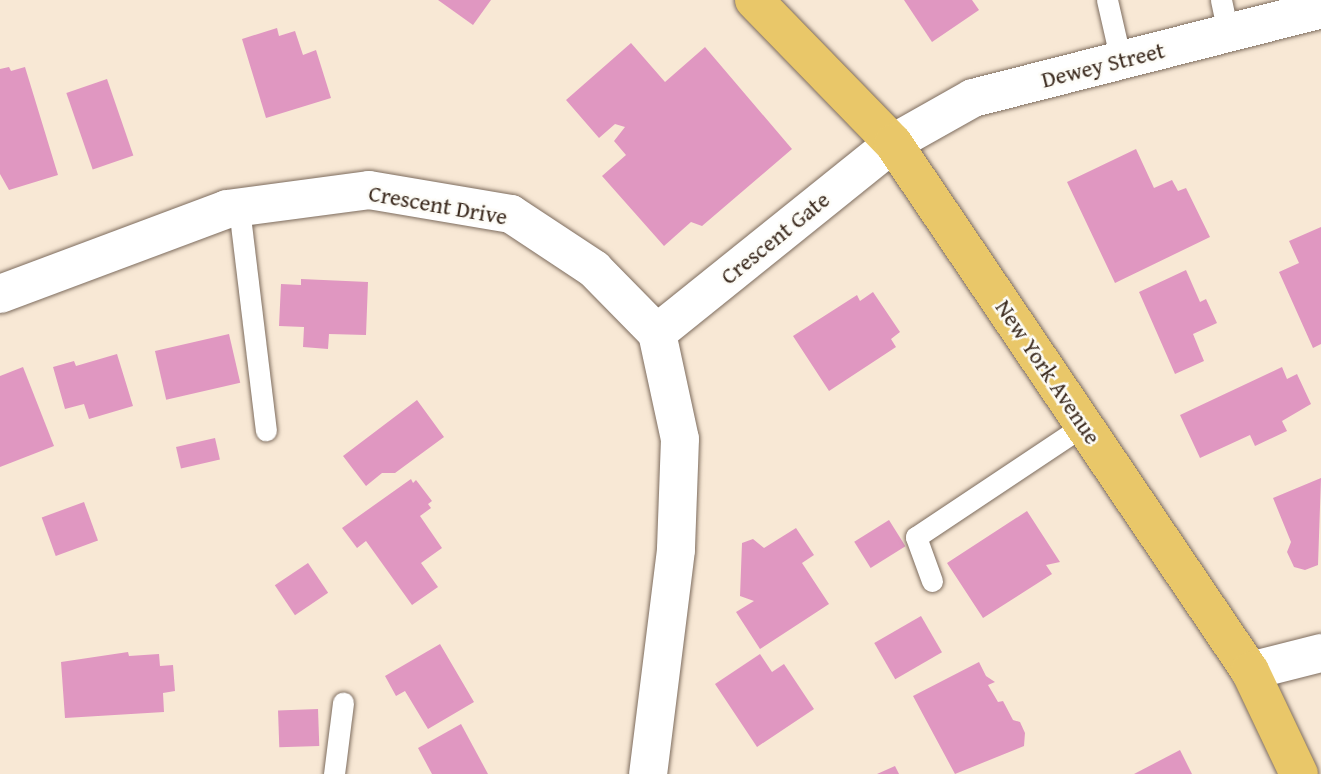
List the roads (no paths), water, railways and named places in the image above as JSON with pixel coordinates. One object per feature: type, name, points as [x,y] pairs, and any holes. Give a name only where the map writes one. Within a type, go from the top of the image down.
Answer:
[{"type":"main road","name":"New York Avenue","points":[[754,0],[893,143],[1250,671],[1299,774]]},
{"type":"street","name":"Dewey Street","points":[[893,143],[973,98],[1121,61],[1225,17],[1321,9]]},
{"type":"street","name":"Crescent Gate","points":[[657,333],[893,143]]},
{"type":"street","name":"Crescent Drive","points":[[0,294],[239,208],[369,190],[511,214],[594,269],[657,333]]},
{"type":"street","points":[[648,774],[676,550],[680,439],[657,333]]},
{"type":"street","points":[[1250,671],[1321,653]]},
{"type":"lane","points":[[1107,0],[1121,61]]},
{"type":"lane","points":[[239,208],[266,430]]},
{"type":"lane","points":[[932,581],[916,537],[1084,425]]},
{"type":"lane","points":[[334,774],[343,703]]}]
